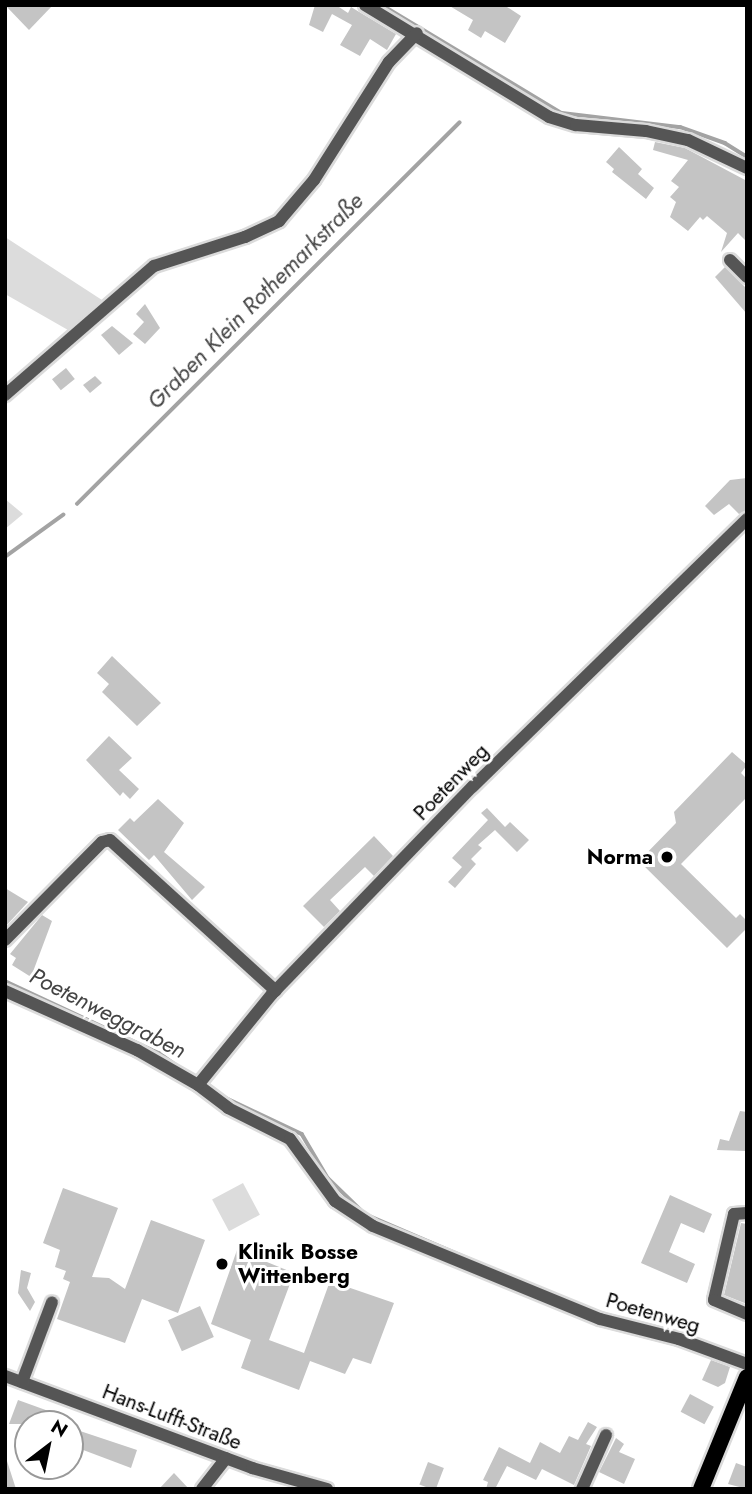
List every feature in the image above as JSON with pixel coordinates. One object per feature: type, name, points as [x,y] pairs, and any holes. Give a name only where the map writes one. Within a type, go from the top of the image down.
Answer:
[{"type":"main road","points":[[701,1489],[747,1377]]},
{"type":"street","points":[[365,5],[417,33],[549,117],[576,125],[646,131],[688,139],[747,168]]},
{"type":"street","points":[[5,395],[154,266],[279,221],[314,180],[389,62],[417,33]]},
{"type":"street","points":[[730,260],[747,277]]},
{"type":"street","name":"Poetenweg","points":[[198,1085],[276,990],[503,756],[747,519]]},
{"type":"street","points":[[5,940],[102,842],[110,840],[276,990]]},
{"type":"street","name":"Poetenweg","points":[[5,991],[137,1050],[198,1085],[228,1108],[290,1139],[335,1201],[373,1226],[600,1319],[679,1339],[747,1364]]},
{"type":"street","points":[[747,1213],[734,1214],[714,1300],[747,1314]]},
{"type":"street","points":[[22,1382],[52,1302]]},
{"type":"street","name":"Hans-Lufft-Straße","points":[[5,1376],[226,1458],[327,1489]]},
{"type":"street","points":[[582,1489],[606,1435]]},
{"type":"street","points":[[202,1489],[226,1458]]},
{"type":"shaded area","points":[[5,237],[102,300],[68,330],[5,294]]},
{"type":"shaded area","points":[[5,499],[23,514],[5,529]]},
{"type":"shaded area","points":[[243,1183],[260,1215],[229,1231],[212,1199]]},
{"type":"building","points":[[5,5],[53,5],[29,30]]},
{"type":"building","points":[[315,5],[336,5],[348,13],[351,7],[396,34],[387,50],[370,39],[360,56],[340,45],[352,25],[332,14],[323,32],[309,25]]},
{"type":"building","points":[[448,5],[504,5],[521,16],[505,43],[485,31],[481,38],[468,30],[473,20]]},
{"type":"building","points":[[655,142],[685,148],[747,181],[747,242],[738,233],[721,252],[727,233],[707,216],[703,220],[700,217],[688,231],[670,217],[676,202],[670,197],[679,187],[671,181],[688,160],[653,150]]},
{"type":"building","points":[[619,147],[642,169],[638,174],[654,188],[646,199],[612,172],[614,169],[606,162]]},
{"type":"building","points":[[725,267],[747,289],[747,314],[715,277]]},
{"type":"building","points":[[145,304],[160,328],[145,344],[133,334],[144,322],[136,314]]},
{"type":"building","points":[[112,326],[133,343],[119,355],[101,335]]},
{"type":"building","points":[[66,368],[75,379],[61,390],[52,379]]},
{"type":"building","points":[[95,376],[102,383],[90,393],[83,385]]},
{"type":"building","points":[[747,478],[747,510],[739,514],[729,504],[714,515],[705,506],[730,480]]},
{"type":"building","points":[[112,656],[161,703],[137,726],[102,692],[109,684],[97,673]]},
{"type":"building","points":[[109,736],[132,758],[119,770],[139,789],[130,799],[123,792],[120,796],[86,760]]},
{"type":"building","points":[[732,752],[747,765],[741,773],[747,779],[747,797],[681,864],[736,918],[740,914],[747,921],[747,928],[727,948],[639,861],[676,823],[674,812]]},
{"type":"building","points":[[158,799],[184,823],[164,852],[205,887],[192,900],[154,855],[149,860],[118,830],[130,818],[134,822]]},
{"type":"building","points":[[487,808],[505,827],[510,822],[529,840],[517,852],[495,830],[478,845],[482,848],[471,859],[476,864],[455,888],[448,882],[462,867],[452,858],[488,820],[481,813]]},
{"type":"building","points":[[374,836],[393,856],[374,876],[365,867],[330,900],[340,911],[324,927],[303,906]]},
{"type":"building","points":[[5,888],[28,902],[5,927]]},
{"type":"building","points":[[42,915],[52,921],[31,977],[12,965],[16,958],[10,954]]},
{"type":"building","points":[[740,1111],[747,1112],[745,1151],[717,1150],[720,1139],[729,1141]]},
{"type":"building","points":[[63,1188],[118,1208],[92,1277],[109,1278],[125,1289],[151,1220],[205,1240],[178,1313],[142,1299],[125,1343],[57,1319],[70,1282],[63,1279],[66,1271],[55,1267],[60,1250],[43,1243]]},
{"type":"building","points":[[670,1195],[712,1214],[704,1233],[681,1223],[669,1252],[695,1264],[687,1283],[641,1263]]},
{"type":"building","points":[[741,1223],[747,1224],[747,1304],[724,1295]]},
{"type":"building","points":[[237,1250],[294,1273],[269,1340],[304,1353],[330,1281],[394,1303],[371,1364],[353,1358],[345,1374],[310,1361],[299,1390],[241,1368],[251,1340],[211,1324]]},
{"type":"building","points":[[21,1270],[31,1273],[27,1288],[35,1302],[30,1311],[18,1293]]},
{"type":"building","points":[[200,1306],[214,1337],[182,1351],[168,1320]]},
{"type":"building","points":[[711,1360],[730,1367],[725,1383],[718,1387],[702,1380]]},
{"type":"building","points":[[690,1394],[714,1407],[704,1424],[681,1412]]},
{"type":"building","points":[[18,1400],[46,1410],[14,1410]]},
{"type":"building","points":[[14,1411],[14,1424],[9,1424]]},
{"type":"building","points":[[588,1422],[597,1427],[586,1444],[591,1446],[574,1485],[542,1469],[536,1480],[507,1466],[495,1489],[486,1489],[488,1482],[483,1480],[499,1447],[530,1463],[540,1442],[560,1453],[569,1436],[578,1440]]},
{"type":"building","points":[[84,1432],[137,1450],[131,1468],[84,1450]]},
{"type":"building","points":[[616,1438],[624,1444],[619,1452],[635,1459],[624,1484],[599,1472]]},
{"type":"building","points":[[7,1461],[16,1489],[5,1489]]},
{"type":"building","points":[[428,1462],[444,1468],[436,1489],[419,1484]]},
{"type":"building","points":[[736,1463],[747,1467],[747,1489],[728,1484]]},
{"type":"building","points":[[174,1473],[189,1489],[159,1489]]},
{"type":"waterway","points":[[382,5],[562,113],[680,127],[725,143],[747,157]]},
{"type":"waterway","name":"Graben Klein Rothemarkstraße","points":[[77,504],[459,123]]},
{"type":"waterway","points":[[5,557],[63,515]]},
{"type":"waterway","name":"Poetenweggraben","points":[[5,981],[159,1053],[188,1073]]},
{"type":"waterway","name":"Poetenweggraben","points":[[224,1097],[302,1134],[328,1178],[365,1214],[488,1267]]},
{"type":"place","name":"Norma","points":[[667,857]]},
{"type":"place","name":"Klinik Bosse Wittenberg","points":[[222,1264]]}]
